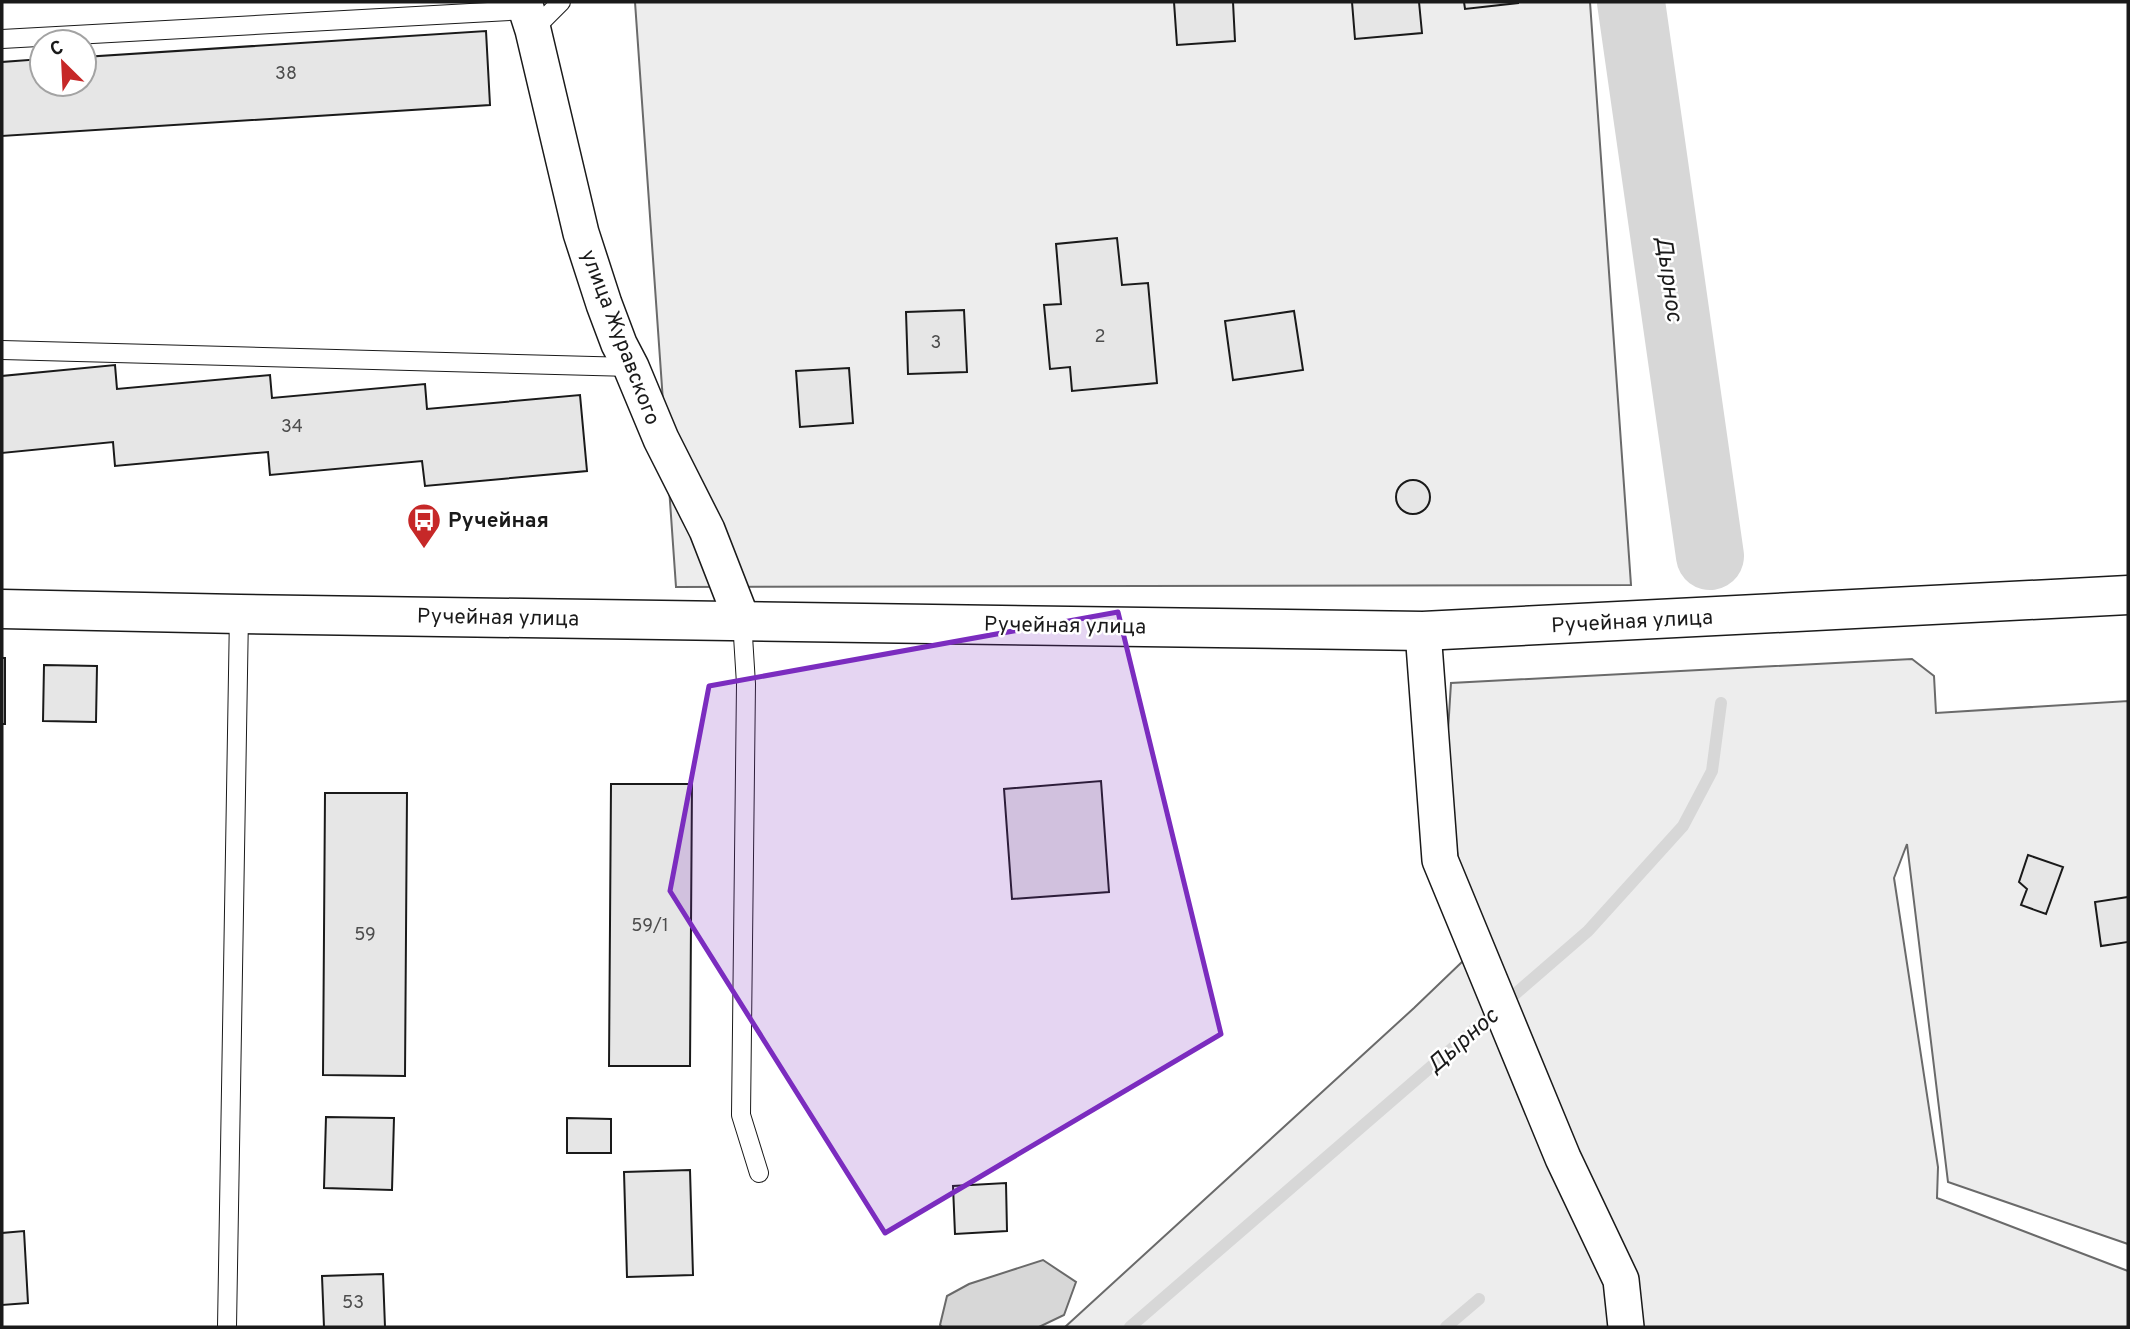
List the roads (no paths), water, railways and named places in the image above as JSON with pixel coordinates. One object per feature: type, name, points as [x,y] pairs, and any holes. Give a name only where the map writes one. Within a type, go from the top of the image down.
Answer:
[{"type":"street","name":"улица Журавского","points":[[528,14],[581,233],[619,344],[661,439],[707,530],[742,620]]},
{"type":"street","name":"Ручейная улица","points":[[2,609],[1423,631],[2128,595]]},
{"type":"street","points":[[1423,631],[1440,860],[1563,1157],[1622,1280],[1626,1327]]},
{"type":"lane","points":[[2,39],[528,14],[561,2]]},
{"type":"lane","points":[[2,350],[631,367]]},
{"type":"lane","points":[[227,1327],[239,614]]},
{"type":"lane","points":[[742,620],[746,684],[741,1115],[759,1173]]},
{"type":"waterway","name":"Дырнос","points":[[1631,2],[1710,556]]},
{"type":"waterway","name":"Дырнос","points":[[1130,1327],[1588,931],[1683,826],[1712,771],[1721,703]]},
{"type":"waterway","points":[[1446,1327],[1479,1299]]},
{"type":"place","name":"Ручейная","points":[[424,550]]}]
